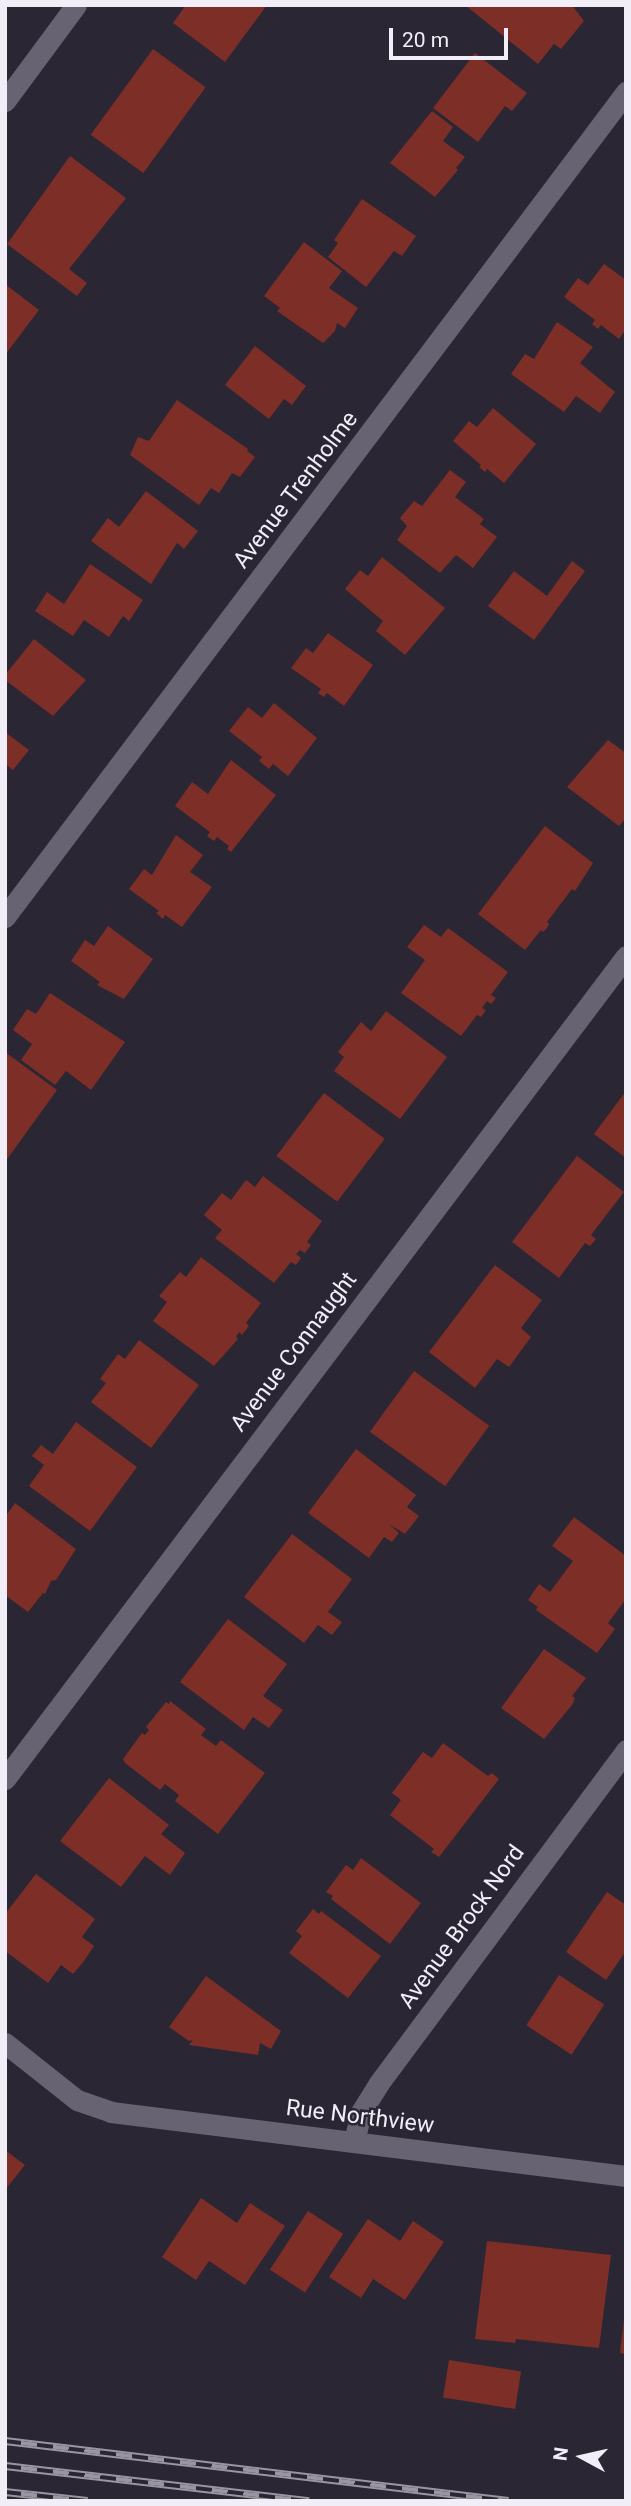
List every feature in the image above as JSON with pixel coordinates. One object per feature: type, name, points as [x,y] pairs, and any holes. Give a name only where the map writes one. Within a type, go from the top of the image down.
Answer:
[{"type":"street","points":[[5,101],[76,5]]},
{"type":"street","name":"Avenue Trenholme","points":[[5,918],[626,92]]},
{"type":"street","name":"Avenue Connaught","points":[[5,1779],[626,957]]},
{"type":"street","name":"Avenue Brock Nord","points":[[355,2141],[361,2112],[374,2091],[626,1750]]},
{"type":"street","name":"Rue Northview","points":[[5,2043],[89,2106],[157,2120],[355,2141],[626,2176]]},
{"type":"building","points":[[186,5],[267,5],[225,62],[173,23]]},
{"type":"building","points":[[465,5],[572,5],[584,21],[561,49],[554,44],[538,64]]},
{"type":"building","points":[[153,49],[206,87],[143,173],[91,135]]},
{"type":"building","points":[[475,53],[527,93],[512,111],[505,106],[478,142],[433,108]]},
{"type":"building","points":[[432,111],[453,127],[443,141],[465,157],[456,168],[458,170],[435,197],[390,163]]},
{"type":"building","points":[[70,156],[126,198],[69,269],[87,283],[77,296],[7,244]]},
{"type":"building","points":[[362,199],[416,236],[402,256],[394,251],[366,287],[328,257],[338,243],[334,240]]},
{"type":"building","points":[[304,242],[342,271],[329,288],[358,308],[345,328],[337,323],[335,331],[323,343],[277,311],[280,308],[264,296]]},
{"type":"building","points":[[604,264],[626,280],[626,329],[619,339],[601,325],[598,329],[592,324],[595,320],[564,297],[578,278],[588,285]]},
{"type":"building","points":[[5,284],[39,310],[5,355]]},
{"type":"building","points":[[557,322],[593,347],[580,363],[615,392],[600,413],[576,396],[564,412],[511,374],[525,354],[534,359]]},
{"type":"building","points":[[255,346],[306,386],[292,405],[284,399],[269,419],[225,385]]},
{"type":"building","points":[[177,400],[248,449],[255,457],[240,477],[232,473],[219,493],[211,488],[199,505],[130,455],[138,437],[149,441]]},
{"type":"building","points":[[493,408],[536,444],[504,483],[487,469],[485,472],[479,467],[481,465],[453,441],[469,421],[477,427]]},
{"type":"building","points":[[450,470],[466,482],[455,497],[484,519],[480,524],[497,537],[473,568],[456,555],[440,573],[397,540],[407,526],[400,518],[414,501],[422,506]]},
{"type":"building","points":[[146,491],[198,531],[184,549],[177,543],[151,584],[91,541],[108,518],[119,527]]},
{"type":"building","points":[[382,557],[445,608],[405,655],[376,631],[383,621],[345,589],[360,570],[368,576]]},
{"type":"building","points":[[572,561],[585,571],[534,640],[488,606],[514,571],[547,596]]},
{"type":"building","points":[[90,564],[143,600],[129,621],[123,616],[109,637],[84,620],[73,636],[35,611],[47,592],[64,604]]},
{"type":"building","points":[[328,633],[373,665],[344,706],[327,693],[324,697],[318,693],[321,689],[291,668],[306,648],[313,653]]},
{"type":"building","points":[[34,639],[86,680],[53,716],[5,680],[5,675]]},
{"type":"building","points":[[274,703],[317,738],[288,776],[273,764],[269,769],[259,761],[262,757],[229,731],[248,707],[262,718]]},
{"type":"building","points":[[5,732],[29,750],[13,770],[5,764]]},
{"type":"building","points":[[608,740],[626,753],[626,818],[619,826],[567,787]]},
{"type":"building","points":[[231,760],[276,795],[231,852],[227,849],[229,846],[217,837],[214,841],[207,836],[210,832],[175,806],[192,782],[208,794]]},
{"type":"building","points":[[545,826],[593,863],[575,891],[572,889],[547,922],[547,928],[543,932],[541,930],[525,950],[478,914]]},
{"type":"building","points":[[176,835],[203,855],[190,872],[212,887],[182,927],[165,915],[163,919],[156,913],[159,911],[129,889],[144,869],[152,875]]},
{"type":"building","points":[[424,925],[441,937],[448,928],[508,972],[491,995],[496,998],[491,1004],[487,1001],[482,1008],[486,1010],[481,1017],[477,1015],[461,1036],[401,993],[425,960],[407,947]]},
{"type":"building","points":[[108,926],[153,959],[124,999],[97,985],[100,982],[71,961],[85,940],[94,946]]},
{"type":"building","points":[[50,993],[125,1042],[91,1090],[66,1071],[55,1085],[21,1060],[32,1044],[13,1030],[27,1009],[36,1014]]},
{"type":"building","points":[[386,1011],[447,1057],[400,1119],[334,1071],[344,1057],[338,1052],[361,1022],[371,1031]]},
{"type":"building","points":[[5,1052],[57,1090],[5,1162]]},
{"type":"building","points":[[626,1091],[626,1158],[594,1134]]},
{"type":"building","points":[[324,1093],[385,1139],[337,1202],[276,1156]]},
{"type":"building","points":[[577,1156],[624,1192],[591,1235],[596,1239],[590,1246],[585,1243],[559,1278],[512,1242]]},
{"type":"building","points":[[263,1176],[322,1221],[307,1242],[311,1245],[305,1253],[300,1250],[296,1254],[301,1258],[296,1265],[291,1262],[274,1283],[215,1238],[222,1230],[204,1215],[222,1193],[231,1200],[246,1180],[255,1187]]},
{"type":"building","points":[[201,1257],[261,1303],[246,1323],[249,1326],[242,1335],[239,1332],[236,1337],[238,1339],[214,1366],[153,1321],[167,1302],[159,1296],[180,1272],[186,1277]]},
{"type":"building","points":[[495,1265],[542,1300],[521,1328],[531,1337],[509,1367],[497,1359],[475,1388],[429,1352]]},
{"type":"building","points":[[139,1340],[199,1385],[151,1448],[91,1402],[106,1383],[100,1379],[118,1354],[125,1359]]},
{"type":"building","points":[[414,1371],[489,1426],[445,1486],[370,1432]]},
{"type":"building","points":[[76,1422],[137,1467],[90,1531],[29,1486],[44,1465],[32,1456],[41,1445],[53,1454]]},
{"type":"building","points":[[356,1449],[416,1495],[407,1507],[419,1516],[405,1534],[389,1524],[399,1533],[392,1542],[384,1537],[369,1558],[308,1513]]},
{"type":"building","points":[[15,1503],[76,1549],[56,1580],[51,1581],[45,1594],[43,1593],[28,1612],[5,1595],[5,1517]]},
{"type":"building","points":[[574,1517],[626,1556],[626,1599],[608,1623],[615,1629],[597,1653],[536,1610],[538,1607],[528,1600],[539,1584],[550,1592],[573,1561],[552,1546]]},
{"type":"building","points":[[292,1534],[352,1579],[328,1612],[342,1622],[332,1635],[318,1625],[304,1643],[244,1597]]},
{"type":"building","points":[[228,1619],[287,1664],[263,1696],[283,1710],[269,1728],[253,1717],[244,1730],[180,1682]]},
{"type":"building","points":[[544,1649],[586,1678],[572,1696],[575,1698],[572,1705],[544,1739],[501,1708]]},
{"type":"building","points":[[170,1701],[206,1729],[201,1735],[216,1746],[221,1740],[265,1773],[218,1834],[175,1801],[179,1795],[165,1784],[160,1790],[123,1759],[142,1733],[145,1735],[149,1730],[146,1727],[166,1702],[169,1704]]},
{"type":"building","points":[[443,1743],[488,1776],[492,1773],[499,1779],[439,1857],[431,1852],[434,1849],[390,1815],[401,1800],[392,1793],[423,1752],[432,1758]]},
{"type":"building","points":[[109,1778],[169,1825],[161,1834],[185,1853],[170,1875],[145,1856],[121,1887],[60,1841]]},
{"type":"building","points":[[361,1858],[421,1903],[390,1944],[331,1899],[333,1896],[326,1892],[346,1865],[353,1870]]},
{"type":"building","points":[[36,1874],[95,1919],[82,1937],[94,1946],[84,1961],[73,1974],[61,1965],[48,1983],[5,1951],[5,1914]]},
{"type":"building","points":[[607,1892],[626,1905],[626,1951],[606,1980],[566,1952]]},
{"type":"building","points":[[313,1909],[319,1914],[321,1911],[381,1956],[348,1998],[289,1953],[302,1936],[296,1931]]},
{"type":"building","points":[[559,1975],[604,2004],[572,2055],[526,2025]]},
{"type":"building","points":[[206,1976],[281,2031],[271,2049],[260,2043],[258,2055],[189,2045],[193,2040],[189,2041],[169,2027]]},
{"type":"building","points":[[5,2150],[25,2165],[5,2190]]},
{"type":"building","points":[[201,2198],[237,2223],[250,2203],[285,2226],[245,2285],[209,2261],[196,2280],[162,2257]]},
{"type":"building","points":[[308,2211],[343,2234],[305,2293],[270,2270]]},
{"type":"building","points":[[368,2219],[400,2241],[413,2221],[444,2242],[405,2300],[373,2279],[361,2298],[329,2277]]},
{"type":"building","points":[[487,2241],[611,2255],[599,2348],[516,2339],[515,2343],[475,2339]]},
{"type":"building","points":[[626,2320],[626,2354],[620,2353]]},
{"type":"building","points":[[449,2360],[521,2371],[515,2409],[443,2398]]},
{"type":"railway","points":[[5,2441],[508,2501]]},
{"type":"railway","points":[[5,2466],[309,2501]]},
{"type":"railway","points":[[5,2492],[88,2501]]}]
